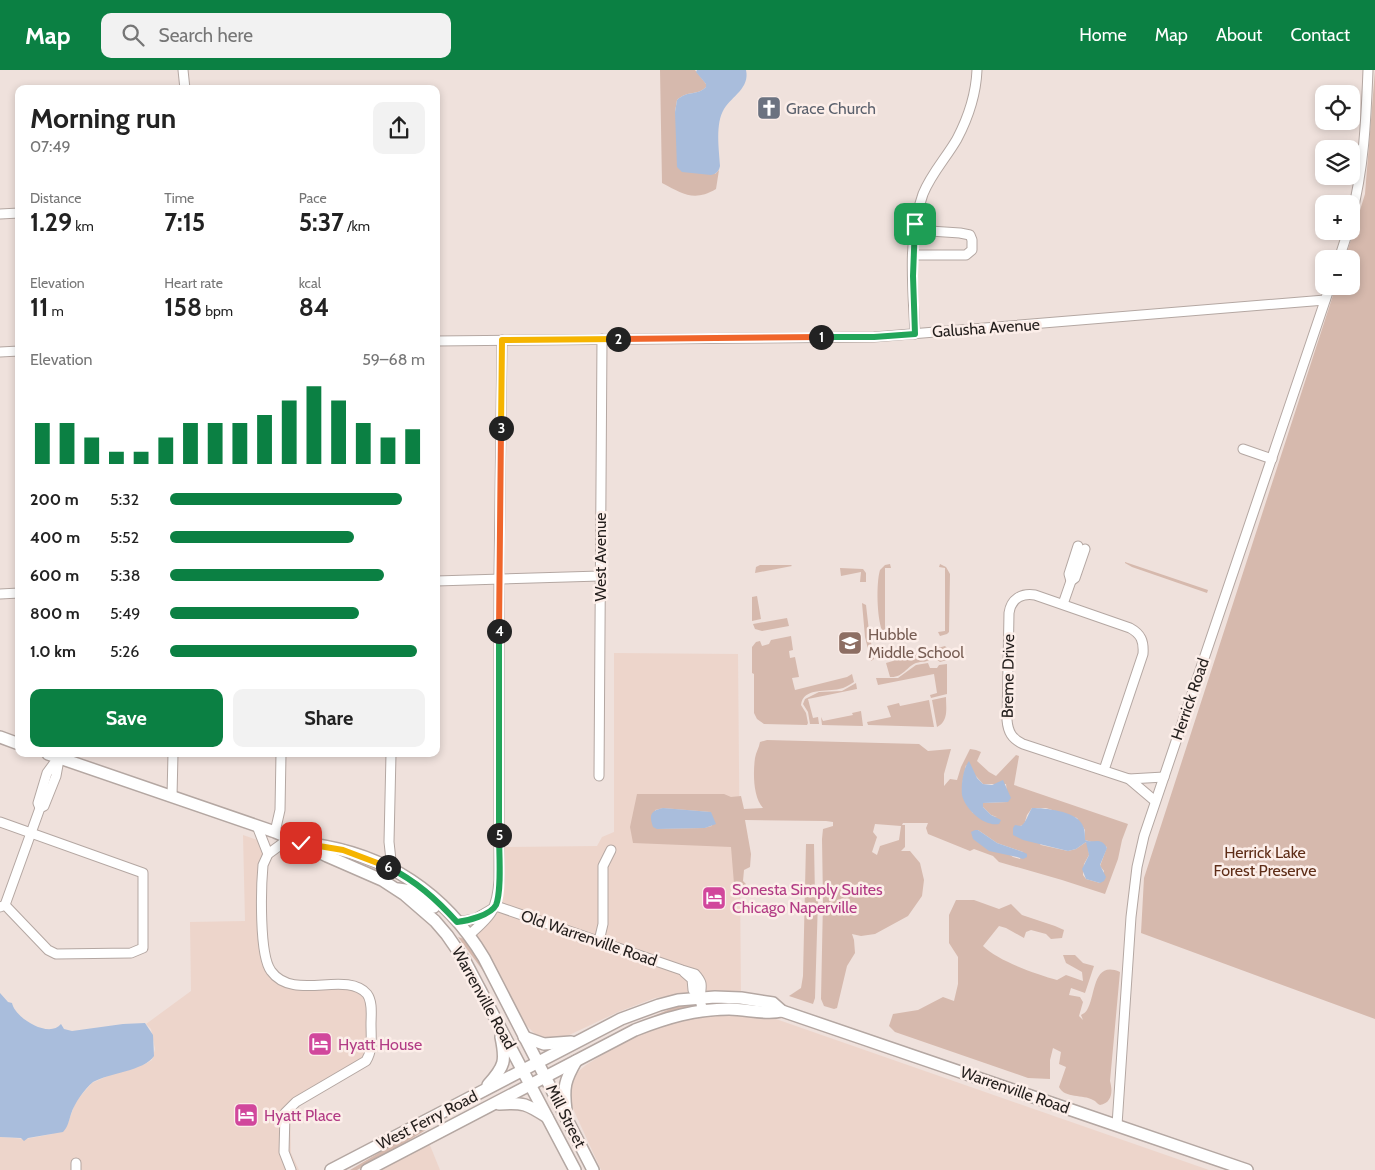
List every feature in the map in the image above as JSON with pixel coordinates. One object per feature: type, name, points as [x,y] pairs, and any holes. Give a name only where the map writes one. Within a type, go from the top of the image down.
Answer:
[{"type":"main road","points":[[0,737],[15,743]]},
{"type":"main road","name":"Warrenville Road","points":[[61,757],[274,832],[382,880],[397,889],[435,921],[458,949],[523,1070],[632,1014],[659,1005],[700,998],[729,997],[758,1000],[773,1003],[782,1011],[1247,1170]]},
{"type":"main road","name":"Warrenville Road","points":[[296,841],[343,850],[375,861],[406,876],[439,902],[469,935],[484,958],[538,1063]]},
{"type":"main road","points":[[397,889],[412,891],[439,912],[457,931],[469,935]]},
{"type":"main road","name":"Warrenville Road","points":[[545,1077],[649,1024],[678,1015],[702,1011],[738,1009],[772,1014],[782,1011]]},
{"type":"main road","points":[[483,1091],[500,1072],[505,1059],[499,1025]]},
{"type":"main road","points":[[524,1037],[550,1044],[578,1041]]},
{"type":"main road","points":[[567,1119],[564,1089],[568,1075],[576,1061]]},
{"type":"main road","name":"Mill Street","points":[[538,1063],[593,1170]]},
{"type":"main road","name":"Mill Street","points":[[523,1070],[575,1170]]},
{"type":"main road","name":"West Ferry Road","points":[[331,1170],[523,1070]]},
{"type":"main road","name":"West Ferry Road","points":[[367,1170],[545,1077]]},
{"type":"main road","points":[[492,1104],[520,1102],[547,1117]]},
{"type":"street","points":[[183,70],[185,84]]},
{"type":"street","points":[[915,334],[914,255],[915,230],[919,208],[928,185],[965,122],[974,92],[976,70]]},
{"type":"street","points":[[1357,195],[1364,149],[1368,70]]},
{"type":"street","points":[[0,214],[15,213]]},
{"type":"street","points":[[914,255],[966,254],[972,250],[970,235],[960,232],[915,230]]},
{"type":"street","name":"Herrick Road","points":[[1117,1125],[1134,888],[1139,857],[1155,801],[1327,295]]},
{"type":"street","name":"Galusha Avenue","points":[[440,341],[874,337],[1325,300]]},
{"type":"street","name":"West Avenue","points":[[599,776],[602,339]]},
{"type":"street","points":[[469,935],[486,920],[494,907],[499,880],[499,578],[502,340]]},
{"type":"street","points":[[0,352],[15,351]]},
{"type":"street","points":[[1243,449],[1272,459]]},
{"type":"street","points":[[1063,604],[1071,580],[1075,578],[1082,548]]},
{"type":"street","points":[[440,581],[600,576]]},
{"type":"street","points":[[0,594],[15,593]]},
{"type":"street","name":"Breme Drive","points":[[1104,770],[1143,654],[1143,642],[1139,634],[1130,628],[1029,594],[1018,597],[1012,603],[1009,613],[1007,726],[1011,734],[1019,742],[1129,779],[1155,801]]},
{"type":"street","points":[[0,822],[31,833],[143,873],[143,948],[131,953],[56,954],[48,950],[2,906],[31,833],[40,808],[38,803],[54,757]]},
{"type":"street","points":[[172,796],[173,757]]},
{"type":"street","points":[[274,832],[280,810],[281,757]]},
{"type":"street","points":[[391,757],[389,842],[392,869]]},
{"type":"street","name":"Breme Drive","points":[[1129,779],[1164,777]]},
{"type":"street","points":[[257,826],[268,854],[263,870],[263,944],[264,958],[270,970],[279,980],[292,984],[345,985],[358,988],[366,994],[371,1010],[371,1047],[366,1061],[296,1102],[285,1113],[284,1152],[291,1170]]},
{"type":"street","points":[[268,854],[296,841]]},
{"type":"street","points":[[375,861],[382,856],[389,842]]},
{"type":"street","points":[[599,941],[603,924],[603,866],[611,850]]},
{"type":"street","points":[[457,922],[475,919],[494,907]]},
{"type":"street","name":"Old Warrenville Road","points":[[494,907],[691,972],[698,977],[702,990],[700,998]]},
{"type":"street","points":[[700,998],[702,1011]]},
{"type":"shaded area","points":[[614,653],[738,654],[741,992],[681,994],[655,998],[618,1012],[565,1037],[551,1039],[536,1035],[526,1025],[468,927],[496,903],[499,847],[597,846],[602,837],[614,832]]},
{"type":"shaded area","points":[[243,835],[292,852],[280,850],[273,855],[266,871],[266,943],[272,967],[280,975],[294,980],[343,981],[366,989],[372,1054],[290,1111],[291,1153],[299,1170],[0,1170],[0,1137],[26,1139],[52,1134],[68,1123],[76,1101],[92,1083],[152,1060],[155,1049],[151,1029],[146,1024],[191,991],[190,922],[245,921]]},
{"type":"shaded area","points":[[734,1014],[773,1018],[1209,1170],[601,1170],[570,1102],[568,1092],[574,1075],[586,1065],[623,1042],[663,1024],[703,1015]]},
{"type":"shaded area","points":[[429,1143],[440,1170],[377,1170]]},
{"type":"green space","points":[[660,70],[695,70],[706,84],[703,90],[685,95],[677,100],[675,112],[715,174],[719,170],[716,189],[708,193],[695,196],[689,195],[662,183]]},
{"type":"green space","name":"Herrick Lake Forest Preserve","points":[[1375,70],[1375,1019],[1141,933],[1144,878],[1333,295],[1360,295],[1360,250],[1348,250],[1351,240],[1360,240],[1360,210],[1365,194]]},
{"type":"green space","points":[[1125,562],[1208,590],[1207,593],[1132,567]]},
{"type":"green space","points":[[890,564],[891,568],[885,568],[885,631],[892,632],[891,639],[889,639],[880,625],[878,592],[880,570],[885,565]]},
{"type":"green space","points":[[940,564],[946,567],[950,574],[949,632],[940,636],[938,632],[945,631],[945,568],[939,567]]},
{"type":"green space","points":[[760,565],[792,566],[755,573],[756,567]]},
{"type":"green space","points":[[840,568],[863,569],[866,573],[866,582],[860,582],[861,572],[841,576]]},
{"type":"green space","points":[[757,596],[761,619],[752,621],[752,597]]},
{"type":"green space","points":[[862,603],[866,605],[874,659],[871,661],[865,637]]},
{"type":"green space","points":[[787,618],[789,626],[762,631],[755,629],[753,624]]},
{"type":"green space","points":[[791,636],[793,650],[789,651],[790,658],[795,657],[799,677],[792,678],[795,690],[847,677],[852,674],[854,682],[841,689],[817,691],[806,695],[801,705],[806,713],[807,725],[764,724],[757,719],[754,713],[752,647],[756,642],[760,641],[762,646],[769,644],[771,640]]},
{"type":"green space","points":[[945,646],[949,650],[950,659],[940,662],[932,658],[928,661],[916,663],[898,676],[890,677],[886,663]]},
{"type":"green space","points":[[928,663],[930,668],[937,668],[939,665],[947,664],[947,694],[931,698],[930,695],[937,693],[934,674],[878,685],[876,678],[898,678],[916,665]]},
{"type":"green space","points":[[856,683],[857,689],[808,699],[813,718],[818,717],[819,724],[810,724],[808,712],[803,704],[805,699],[819,692],[842,691]]},
{"type":"green space","points":[[946,697],[945,718],[937,727],[932,700]]},
{"type":"green space","points":[[929,700],[934,727],[868,725],[867,722],[891,717],[887,706],[899,703],[900,706]]},
{"type":"green space","points":[[861,711],[863,726],[822,725],[821,717],[823,721],[853,715],[852,713]]},
{"type":"green space","points":[[767,740],[919,744],[928,751],[951,749],[944,774],[944,786],[950,779],[957,780],[970,749],[981,752],[977,761],[996,776],[1016,755],[1019,756],[1014,785],[1128,824],[1105,894],[999,862],[993,856],[974,849],[970,851],[928,834],[926,828],[928,823],[903,823],[902,825],[905,825],[905,847],[901,851],[910,851],[920,863],[924,880],[922,896],[908,916],[875,934],[861,936],[852,934],[855,953],[847,966],[837,1008],[834,1009],[824,1006],[821,999],[822,839],[823,829],[833,826],[833,822],[745,820],[751,854],[750,867],[744,870],[743,881],[746,884],[741,894],[735,896],[731,847],[633,843],[630,827],[637,794],[724,794],[731,797],[741,796],[744,809],[763,808],[757,798],[754,778],[755,758],[760,742]],"holes":[[[966,765],[983,784],[1006,784],[1008,802],[983,803],[983,807],[991,815],[997,817],[973,813],[963,796],[962,785]],[[663,808],[711,812],[712,826],[704,828],[657,829],[655,810]],[[1032,808],[1046,808],[1077,818],[1085,830],[1085,840],[1107,847],[1100,866],[1104,871],[1100,883],[1086,879],[1083,875],[1084,864],[1089,855],[1086,842],[1076,849],[1068,851],[1041,845],[1020,826],[1024,825],[1027,815]],[[875,824],[901,826],[899,840],[880,846],[877,855],[872,852],[877,837],[873,832]],[[975,830],[978,830],[997,843],[1023,852],[1020,859],[1013,857]]]},
{"type":"green space","points":[[806,844],[814,844],[815,896],[818,900],[815,998],[813,1004],[789,996],[801,988],[803,976]]},
{"type":"green space","points":[[956,900],[974,900],[999,909],[1011,904],[1022,915],[1064,930],[1062,938],[1051,939],[1046,934],[1031,930],[1026,932],[1024,938],[999,926],[983,946],[1007,962],[1057,980],[1066,975],[1083,981],[1082,972],[1066,963],[1063,955],[1075,955],[1083,963],[1094,966],[1085,993],[1071,988],[1069,995],[1080,997],[1083,1002],[1079,1016],[1083,1020],[1081,1015],[1090,1004],[1096,981],[1100,975],[1104,971],[1120,972],[1110,1081],[1111,1096],[1107,1102],[1100,1105],[1089,1098],[1070,1095],[1062,1091],[1059,1087],[1066,1067],[1059,1064],[1061,1052],[1053,1048],[1050,1060],[1050,1079],[1028,1078],[895,1032],[889,1026],[893,1014],[918,1010],[943,997],[954,1001],[958,984],[958,957],[949,943],[949,915]]},
{"type":"green space","points":[[458,937],[467,940],[488,976],[487,976]]},
{"type":"green space","points":[[695,1003],[697,1006],[644,1020],[675,1007]]},
{"type":"green space","points":[[472,1102],[383,1156],[357,1170],[350,1170],[431,1122]]},
{"type":"water","points":[[697,70],[746,70],[747,76],[743,87],[727,104],[721,115],[718,137],[720,166],[717,172],[711,175],[682,172],[677,167],[675,112],[677,100],[685,95],[703,90],[706,87],[706,84],[696,72]]},
{"type":"water","points":[[969,761],[977,778],[983,784],[992,785],[1003,780],[1011,798],[1008,802],[983,803],[983,807],[991,815],[1001,820],[999,824],[987,823],[981,820],[971,811],[964,800],[962,782],[965,768]]},
{"type":"water","points":[[663,808],[711,812],[716,824],[705,828],[657,829],[653,827],[651,817],[653,812]]},
{"type":"water","points":[[1032,808],[1067,813],[1078,820],[1083,826],[1085,840],[1100,841],[1105,844],[1107,848],[1100,865],[1106,877],[1104,881],[1100,883],[1086,879],[1082,869],[1089,855],[1086,842],[1076,849],[1068,851],[1023,840],[1013,835],[1015,825],[1023,825]]},
{"type":"water","points":[[978,830],[997,843],[1027,854],[1027,857],[1023,859],[989,851],[973,839],[971,832]]},
{"type":"water","points":[[0,993],[8,1002],[12,1003],[19,1015],[41,1028],[56,1028],[61,1024],[64,1029],[72,1031],[145,1023],[153,1035],[154,1056],[149,1061],[135,1068],[93,1082],[77,1101],[63,1132],[28,1138],[24,1141],[21,1138],[0,1137]]},
{"type":"place","name":"Grace Church","points":[[769,108]]},
{"type":"place","name":"Hubble Middle School","points":[[850,643]]},
{"type":"place","name":"Sonesta Simply Suites Chicago Naperville","points":[[714,898]]},
{"type":"place","name":"Hyatt House","points":[[320,1044]]},
{"type":"place","name":"Hyatt Place","points":[[246,1115]]},
{"type":"route","points":[[301,843],[330,846],[355,853],[406,876],[439,902],[457,922],[475,919],[496,906],[499,880],[499,578],[502,340],[874,337],[915,334],[913,264],[915,224]]}]
